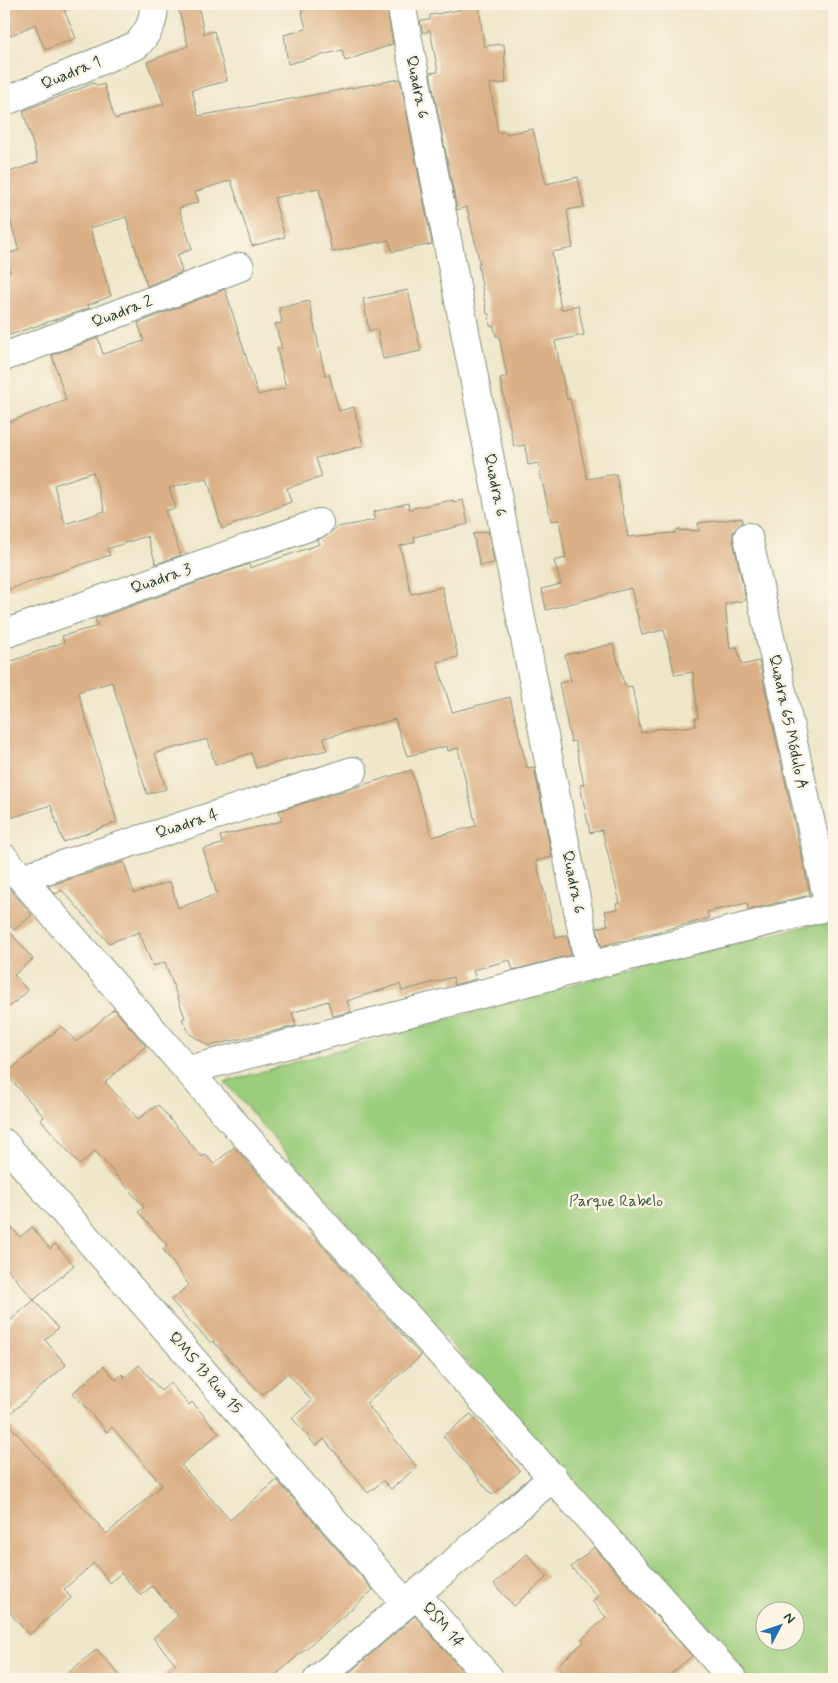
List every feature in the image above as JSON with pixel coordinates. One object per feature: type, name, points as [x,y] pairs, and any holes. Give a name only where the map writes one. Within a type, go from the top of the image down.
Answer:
[{"type":"street","name":"Quadra 1","points":[[4,102],[137,44],[147,33],[154,20],[154,4]]},
{"type":"street","name":"Quadra 6","points":[[401,4],[589,966]]},
{"type":"street","name":"Quadra 2","points":[[4,357],[240,267]]},
{"type":"street","name":"Quadra 3","points":[[4,634],[319,524]]},
{"type":"street","name":"Quadra 65 Módulo A","points":[[748,537],[832,906]]},
{"type":"street","name":"Quadra 4","points":[[12,868],[353,771]]},
{"type":"street","points":[[12,868],[188,1070],[733,1679]]},
{"type":"street","points":[[188,1070],[589,966],[832,906]]},
{"type":"street","name":"QMS 13 Rua 15","points":[[4,1143],[411,1598]]},
{"type":"street","points":[[318,1679],[553,1478]]},
{"type":"street","name":"QSM 14","points":[[411,1598],[490,1679]]},
{"type":"green space","name":"Parque Rabelo","points":[[834,919],[834,1679],[740,1679],[225,1082],[581,982]]},
{"type":"building","points":[[4,4],[78,4],[64,10],[76,38],[45,50],[35,24],[4,39]]},
{"type":"building","points":[[198,4],[204,34],[214,31],[227,81],[192,90],[198,116],[400,79],[432,244],[392,252],[389,240],[332,252],[319,188],[274,198],[285,237],[252,246],[231,180],[195,192],[199,202],[179,208],[192,249],[177,255],[182,272],[147,286],[126,217],[90,228],[111,296],[88,305],[89,308],[4,337],[4,274],[10,272],[5,255],[19,250],[8,214],[4,216],[4,174],[38,162],[23,111],[94,83],[98,86],[104,84],[115,119],[164,104],[147,62],[188,46],[178,6]]},
{"type":"building","points":[[300,4],[386,4],[393,44],[345,61],[342,50],[288,64],[284,35],[306,29]]},
{"type":"building","points":[[457,4],[479,4],[484,46],[504,44],[506,83],[490,84],[498,133],[506,131],[506,134],[533,129],[546,184],[578,177],[584,207],[567,210],[573,248],[552,252],[561,310],[578,305],[584,335],[555,341],[567,400],[570,398],[587,479],[616,474],[628,537],[675,533],[676,530],[699,531],[698,523],[742,518],[742,523],[733,532],[733,540],[746,600],[725,604],[730,649],[737,647],[742,665],[759,661],[810,895],[748,910],[747,903],[707,912],[709,918],[601,946],[597,928],[608,925],[605,911],[618,909],[616,904],[620,903],[602,830],[590,833],[580,785],[584,784],[575,741],[571,742],[559,683],[571,681],[565,655],[613,644],[625,687],[632,686],[641,733],[657,729],[696,726],[695,719],[698,718],[693,672],[675,675],[664,630],[642,635],[631,588],[546,610],[542,589],[561,584],[554,561],[566,558],[559,520],[551,521],[538,463],[528,465],[525,445],[514,447],[500,378],[507,376],[499,336],[496,336],[494,326],[490,326],[489,314],[487,314],[478,264],[480,264],[467,207],[457,210],[430,73],[438,72],[430,30],[423,33],[420,21],[430,20],[430,15],[459,10]]},
{"type":"building","points":[[225,289],[258,395],[286,388],[277,349],[282,348],[275,324],[282,323],[279,308],[309,301],[325,375],[329,374],[339,411],[354,407],[363,446],[316,458],[322,477],[287,488],[291,502],[222,529],[207,478],[169,488],[176,508],[165,511],[181,555],[156,564],[147,536],[107,549],[110,555],[4,591],[4,424],[66,400],[52,355],[98,338],[103,354],[144,341],[138,323]],"holes":[[[93,472],[105,511],[65,524],[54,485]]]},
{"type":"building","points":[[408,290],[421,351],[383,359],[377,329],[369,331],[363,299]]},
{"type":"building","points":[[453,500],[453,502],[463,500],[468,524],[414,537],[415,542],[400,546],[411,594],[442,587],[458,657],[437,662],[452,712],[510,697],[527,768],[534,767],[552,857],[536,861],[556,938],[567,935],[571,955],[513,970],[510,960],[473,970],[476,979],[454,985],[453,977],[402,991],[400,984],[347,1001],[351,1012],[332,1016],[328,1001],[292,1013],[296,1026],[209,1046],[190,1034],[182,1019],[185,1018],[165,962],[153,966],[139,932],[109,943],[62,890],[56,894],[48,886],[124,862],[134,893],[170,882],[178,908],[217,894],[203,849],[222,844],[220,836],[282,821],[279,811],[411,770],[432,837],[476,826],[458,748],[448,751],[447,746],[407,756],[395,719],[324,738],[327,750],[256,768],[251,753],[215,765],[208,739],[155,753],[166,789],[147,794],[112,682],[78,692],[117,822],[63,842],[51,805],[4,820],[4,664],[64,642],[62,636],[98,626],[95,619],[249,564],[250,568],[320,544],[318,540],[338,527],[375,520],[373,512],[408,503],[409,509]]},
{"type":"building","points":[[488,531],[494,563],[480,566],[473,534]]},
{"type":"building","points":[[4,882],[32,915],[14,930],[4,919]]},
{"type":"building","points":[[4,925],[33,959],[14,975],[28,991],[4,1011]]},
{"type":"building","points":[[114,1009],[146,1046],[105,1082],[138,1119],[158,1105],[202,1157],[205,1154],[214,1164],[234,1147],[421,1356],[366,1403],[417,1467],[391,1489],[383,1481],[368,1493],[324,1439],[316,1446],[292,1418],[312,1401],[288,1373],[262,1395],[213,1341],[211,1343],[187,1318],[171,1300],[189,1285],[163,1249],[167,1245],[138,1212],[144,1207],[95,1151],[80,1165],[41,1120],[44,1117],[6,1074],[62,1026],[76,1042]]},
{"type":"building","points":[[4,1219],[20,1237],[32,1227],[50,1249],[55,1244],[74,1265],[34,1300],[4,1265]]},
{"type":"building","points":[[34,1300],[58,1328],[45,1340],[66,1365],[4,1419],[4,1326]]},
{"type":"building","points":[[139,1365],[161,1391],[170,1383],[189,1405],[192,1402],[219,1433],[181,1465],[230,1520],[277,1480],[373,1590],[271,1679],[158,1679],[176,1664],[153,1638],[178,1616],[152,1586],[141,1596],[121,1573],[110,1583],[94,1563],[64,1589],[71,1598],[29,1635],[4,1606],[4,1419],[107,1534],[162,1485],[112,1427],[107,1432],[73,1393],[104,1366],[116,1380],[122,1374],[125,1377]]},
{"type":"building","points":[[471,1414],[520,1471],[492,1495],[443,1436]]},
{"type":"building","points":[[594,1547],[692,1656],[665,1679],[570,1679],[558,1665],[584,1642],[582,1639],[606,1617],[592,1601],[598,1597],[571,1567]]},
{"type":"building","points":[[527,1554],[547,1577],[514,1606],[494,1584]]},
{"type":"building","points":[[415,1616],[470,1679],[342,1679]]},
{"type":"building","points":[[97,1649],[123,1679],[61,1679]]}]
